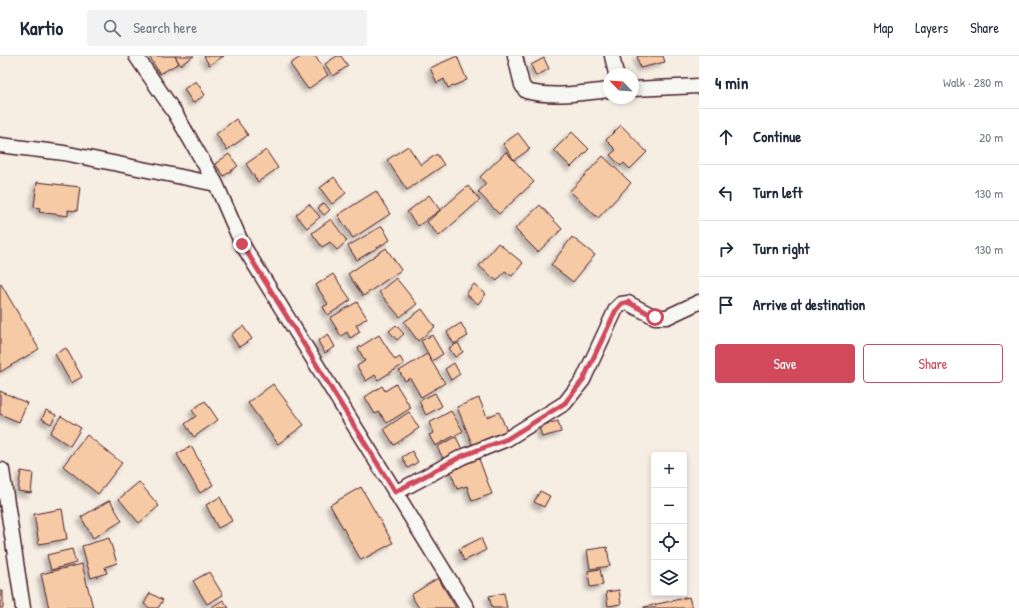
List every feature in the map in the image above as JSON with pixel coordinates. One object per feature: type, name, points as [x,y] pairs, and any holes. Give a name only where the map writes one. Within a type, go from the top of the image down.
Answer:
[{"type":"street","points":[[136,56],[176,113],[216,184],[242,244],[467,608]]},
{"type":"street","points":[[515,56],[522,86],[526,92],[538,95],[603,91]]},
{"type":"street","points":[[612,56],[615,68]]},
{"type":"street","points":[[639,89],[699,86]]},
{"type":"street","points":[[0,145],[64,153],[216,184]]},
{"type":"street","points":[[395,492],[462,456],[507,439],[565,403],[583,380],[616,310],[621,304],[628,302],[655,317],[667,316],[699,302]]},
{"type":"street","points":[[2,470],[23,608]]},
{"type":"building","points":[[149,56],[175,56],[179,63],[160,74]]},
{"type":"building","points":[[175,56],[194,56],[180,65]]},
{"type":"building","points":[[204,56],[224,56],[209,65]]},
{"type":"building","points":[[302,56],[315,56],[328,75],[308,89],[290,64]]},
{"type":"building","points":[[337,56],[341,56],[348,66],[333,76],[325,64]]},
{"type":"building","points":[[457,56],[467,80],[448,88],[444,79],[437,83],[430,68]]},
{"type":"building","points":[[637,56],[663,56],[665,62],[640,68]]},
{"type":"building","points":[[544,58],[549,69],[536,76],[531,65]]},
{"type":"building","points":[[196,81],[205,95],[193,103],[184,89]]},
{"type":"building","points":[[236,119],[248,135],[227,150],[216,134]]},
{"type":"building","points":[[621,125],[647,152],[630,169],[624,163],[621,166],[610,155],[616,150],[606,140]]},
{"type":"building","points":[[572,132],[589,149],[571,167],[554,150]]},
{"type":"building","points":[[518,133],[530,149],[514,160],[503,144]]},
{"type":"building","points":[[408,146],[421,165],[437,154],[444,165],[407,190],[387,160]]},
{"type":"building","points":[[266,150],[278,168],[258,182],[246,164]]},
{"type":"building","points":[[506,152],[534,182],[499,214],[478,192],[486,184],[480,177]]},
{"type":"building","points":[[229,154],[238,166],[224,176],[215,164]]},
{"type":"building","points":[[603,156],[631,183],[598,218],[570,191]]},
{"type":"building","points":[[334,177],[346,193],[332,204],[320,188]]},
{"type":"building","points":[[37,182],[80,187],[77,211],[68,210],[68,216],[39,212],[40,208],[34,207]]},
{"type":"building","points":[[468,186],[480,200],[439,236],[427,222]]},
{"type":"building","points":[[376,191],[390,214],[353,238],[338,215]]},
{"type":"building","points":[[429,195],[440,210],[418,226],[407,212]]},
{"type":"building","points":[[324,203],[330,210],[324,215],[318,208]]},
{"type":"building","points":[[309,204],[320,217],[307,228],[296,215]]},
{"type":"building","points":[[540,205],[562,229],[538,252],[515,229]]},
{"type":"building","points":[[331,219],[347,241],[337,250],[330,242],[322,247],[312,233]]},
{"type":"building","points":[[382,226],[390,240],[357,260],[348,246]]},
{"type":"building","points":[[572,237],[595,255],[573,282],[551,265]]},
{"type":"building","points":[[498,243],[523,263],[512,276],[505,271],[497,281],[479,266]]},
{"type":"building","points":[[386,248],[401,270],[363,296],[348,274]]},
{"type":"building","points":[[333,274],[351,300],[328,315],[323,307],[328,304],[316,285]]},
{"type":"building","points":[[396,278],[417,304],[400,317],[379,292]]},
{"type":"building","points":[[1,284],[39,349],[0,372],[0,285]]},
{"type":"building","points":[[474,284],[486,294],[478,304],[466,294]]},
{"type":"building","points":[[357,302],[367,318],[356,325],[360,332],[350,338],[347,332],[341,336],[330,318]]},
{"type":"building","points":[[422,309],[435,327],[418,341],[404,322]]},
{"type":"building","points":[[461,323],[468,336],[454,344],[447,332]]},
{"type":"building","points":[[396,325],[404,334],[397,340],[389,331]]},
{"type":"building","points":[[243,326],[252,339],[239,347],[231,335]]},
{"type":"building","points":[[328,334],[335,347],[325,353],[318,341]]},
{"type":"building","points":[[379,335],[395,360],[400,357],[404,364],[378,380],[375,375],[366,381],[357,366],[365,361],[358,348]]},
{"type":"building","points":[[432,335],[443,354],[432,361],[421,341]]},
{"type":"building","points":[[458,343],[463,352],[455,357],[449,348]]},
{"type":"building","points":[[66,348],[82,377],[71,383],[55,354]]},
{"type":"building","points":[[427,354],[445,383],[421,397],[410,378],[405,381],[399,371]]},
{"type":"building","points":[[454,363],[460,374],[451,380],[445,369]]},
{"type":"building","points":[[273,384],[304,425],[278,444],[248,403]]},
{"type":"building","points":[[396,384],[411,408],[387,423],[379,412],[375,414],[365,397],[382,386],[385,391]]},
{"type":"building","points":[[0,391],[27,403],[19,422],[0,414]]},
{"type":"building","points":[[435,393],[442,406],[426,415],[419,401]]},
{"type":"building","points":[[479,398],[487,417],[499,412],[507,431],[473,446],[457,407]]},
{"type":"building","points":[[205,401],[218,420],[194,437],[185,424],[196,416],[192,410]]},
{"type":"building","points":[[46,410],[56,415],[51,424],[42,419]]},
{"type":"building","points":[[451,411],[463,431],[435,446],[429,435],[434,433],[429,423]]},
{"type":"building","points":[[409,412],[419,428],[394,445],[384,429]]},
{"type":"building","points":[[61,416],[81,428],[70,446],[50,433]]},
{"type":"building","points":[[558,421],[561,432],[542,437],[539,426]]},
{"type":"building","points":[[87,435],[122,463],[98,494],[63,466]]},
{"type":"building","points":[[456,437],[463,451],[445,462],[437,447]]},
{"type":"building","points":[[191,446],[213,485],[200,493],[177,454]]},
{"type":"building","points":[[412,451],[418,462],[408,468],[402,457]]},
{"type":"building","points":[[478,456],[492,494],[472,501],[467,486],[457,489],[449,467]]},
{"type":"building","points":[[21,471],[33,473],[31,493],[18,491]]},
{"type":"building","points":[[139,482],[159,506],[139,523],[119,499]]},
{"type":"building","points":[[361,487],[393,543],[361,560],[330,505]]},
{"type":"building","points":[[540,491],[550,496],[544,507],[534,502]]},
{"type":"building","points":[[220,497],[232,521],[218,528],[206,505]]},
{"type":"building","points":[[110,500],[122,521],[93,538],[81,517]]},
{"type":"building","points":[[62,509],[67,539],[39,544],[34,514]]},
{"type":"building","points":[[109,538],[117,563],[105,567],[107,573],[91,578],[82,546]]},
{"type":"building","points":[[481,538],[486,550],[464,561],[459,549]]},
{"type":"building","points":[[607,547],[610,566],[590,569],[587,550]]},
{"type":"building","points":[[72,549],[76,563],[51,570],[47,555]]},
{"type":"building","points":[[82,564],[93,608],[49,608],[41,574]]},
{"type":"building","points":[[600,569],[603,585],[590,587],[588,571]]},
{"type":"building","points":[[209,572],[223,595],[207,604],[193,581]]},
{"type":"building","points":[[438,578],[456,608],[419,608],[411,595]]},
{"type":"building","points":[[619,590],[621,604],[608,606],[606,592]]},
{"type":"building","points":[[0,591],[3,591],[3,608],[0,608]]},
{"type":"building","points":[[150,593],[163,600],[158,608],[150,608],[144,604]]},
{"type":"building","points":[[504,593],[507,608],[492,608],[489,596]]},
{"type":"building","points":[[689,597],[692,608],[644,608],[644,607]]},
{"type":"building","points":[[223,600],[229,608],[210,608]]},
{"type":"route","points":[[242,244],[395,492],[462,456],[507,439],[538,418],[565,403],[583,380],[616,310],[621,304],[628,302],[655,317]]}]
